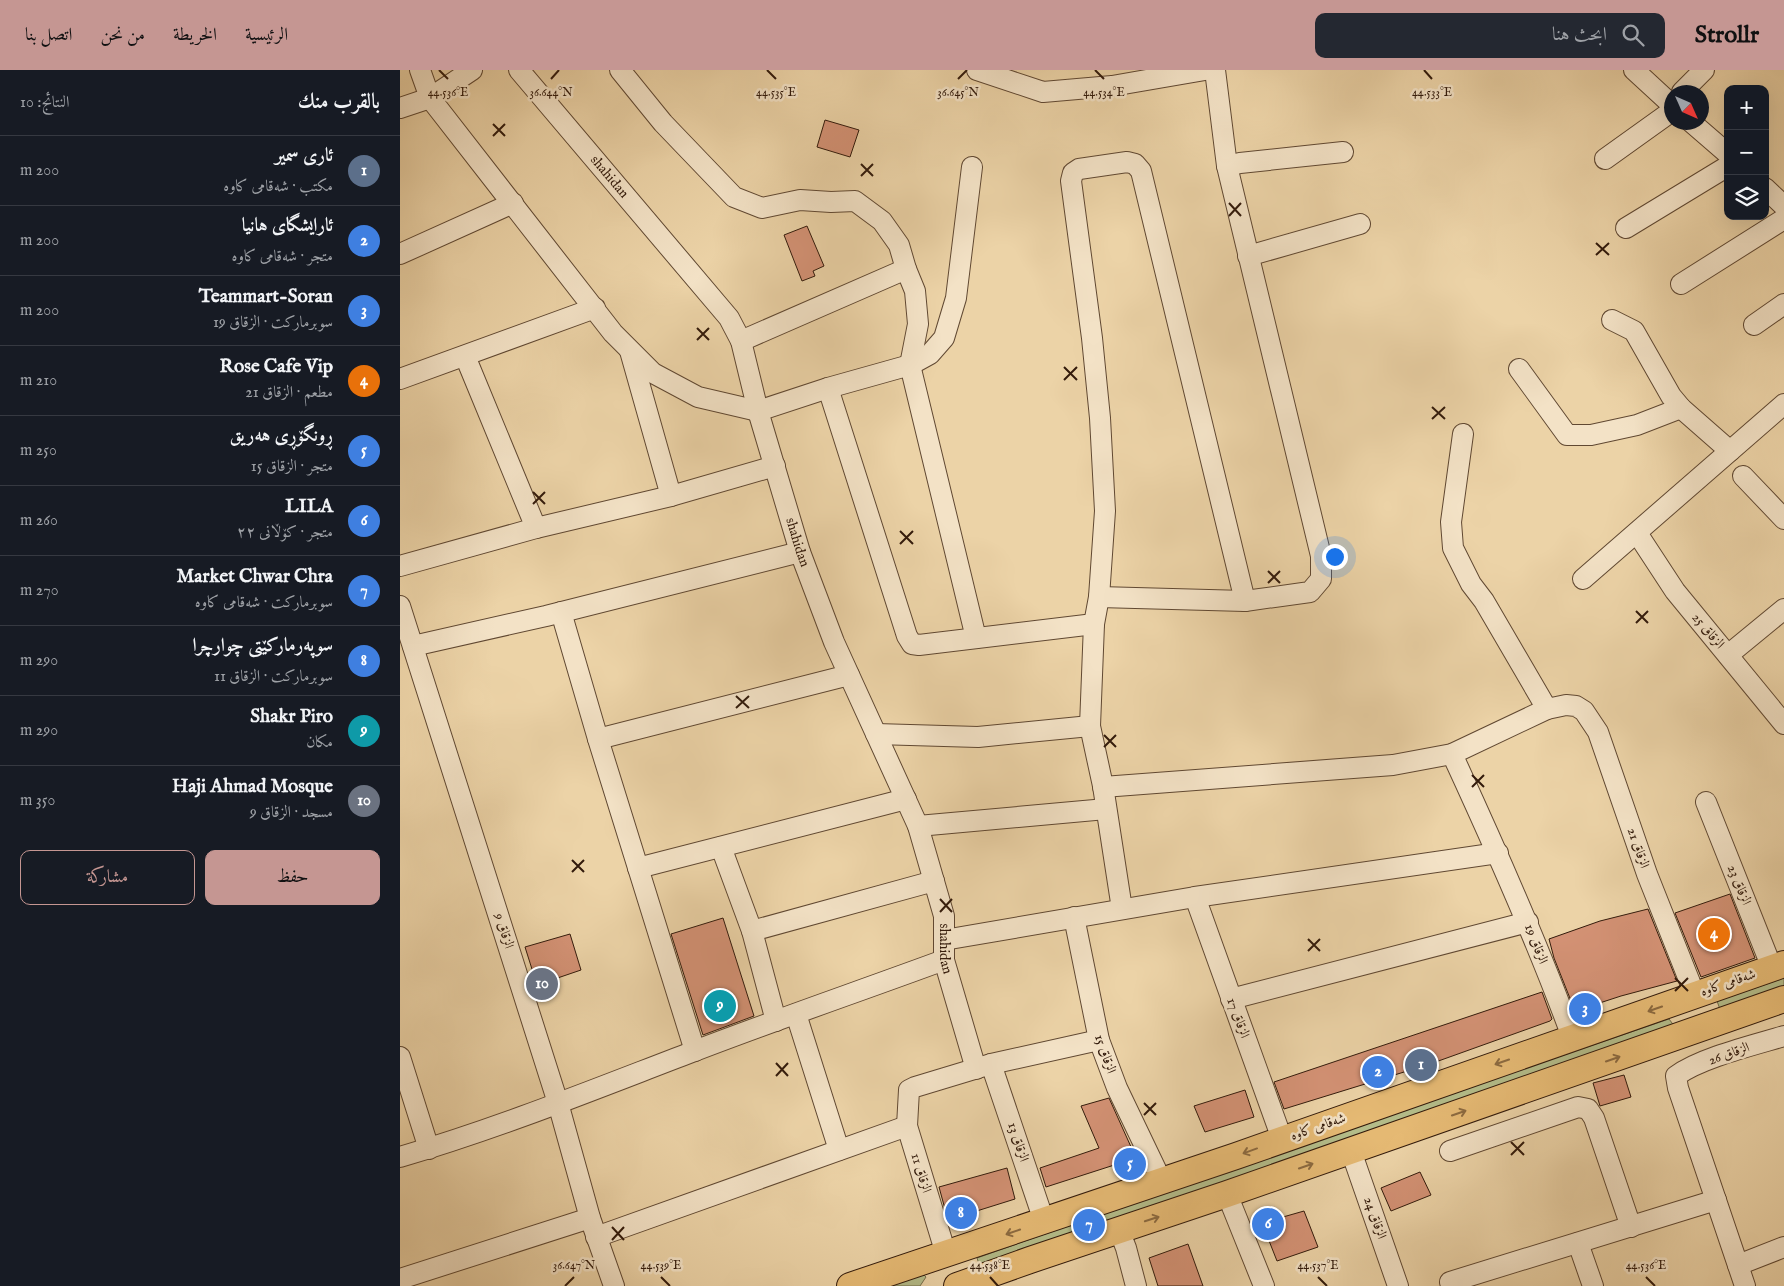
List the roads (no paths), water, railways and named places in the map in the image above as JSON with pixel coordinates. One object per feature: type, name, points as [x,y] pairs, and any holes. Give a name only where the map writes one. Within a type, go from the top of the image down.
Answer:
[{"type":"main road","name":"شەقامی کاوە","points":[[850,1286],[1162,1182],[1778,966]]},
{"type":"main road","points":[[1688,997],[1693,1031]]},
{"type":"main road","points":[[946,1254],[957,1286],[1227,1194],[1784,999]]},
{"type":"main road","points":[[1018,1286],[1030,1260]]},
{"type":"street","points":[[420,70],[430,98],[613,333],[653,372],[698,397],[758,411],[828,388],[910,365],[930,354],[944,338],[956,298],[972,167]]},
{"type":"street","points":[[400,108],[430,98],[472,70]]},
{"type":"street","name":"shahidan","points":[[519,70],[730,318],[741,341],[758,411],[800,552],[848,675],[918,826],[944,916],[944,960],[984,1066]]},
{"type":"street","points":[[620,70],[663,123],[734,197],[762,208],[800,200],[855,201],[882,221],[899,245],[915,291],[918,324],[910,365],[976,638]]},
{"type":"street","points":[[977,70],[1043,92],[1112,86],[1205,70]]},
{"type":"street","points":[[1099,597],[1245,601],[1310,592],[1321,579],[1321,556],[1227,166],[1215,70]]},
{"type":"street","points":[[1634,70],[1664,95]]},
{"type":"street","points":[[1690,85],[1704,70]]},
{"type":"street","points":[[1605,159],[1664,110]]},
{"type":"street","points":[[1700,130],[1724,151]]},
{"type":"street","points":[[1227,166],[1343,152]]},
{"type":"street","points":[[1122,909],[1103,787],[1090,726],[1094,624],[1099,597],[1106,511],[1100,418],[1092,338],[1071,180],[1072,173],[1079,169],[1126,162],[1135,164],[1141,170],[1245,601]]},
{"type":"street","points":[[1626,228],[1724,168]]},
{"type":"street","points":[[1769,192],[1784,206]]},
{"type":"street","points":[[400,254],[513,203]]},
{"type":"street","points":[[1681,284],[1784,219]]},
{"type":"street","points":[[1248,256],[1360,224]]},
{"type":"street","points":[[741,341],[906,269]]},
{"type":"street","points":[[1754,325],[1784,304]]},
{"type":"street","points":[[400,379],[595,308]]},
{"type":"street","points":[[1612,320],[1634,331],[1671,396],[1681,408],[1730,451]]},
{"type":"street","points":[[629,349],[671,496]]},
{"type":"street","points":[[465,356],[536,528]]},
{"type":"street","points":[[1519,369],[1567,435],[1590,435],[1637,426],[1681,408]]},
{"type":"street","points":[[828,388],[907,636],[912,644],[919,646],[1094,624]]},
{"type":"street","points":[[1583,579],[1784,404]]},
{"type":"street","points":[[1103,787],[1384,766],[1452,754],[1547,709],[1484,601],[1471,584],[1453,548],[1451,522],[1463,434]]},
{"type":"street","points":[[400,566],[536,528],[671,496],[774,466]]},
{"type":"street","points":[[1742,476],[1784,519]]},
{"type":"street","name":"الزقاق 25","points":[[1636,533],[1675,591],[1784,724]]},
{"type":"street","points":[[413,646],[561,612],[800,552]]},
{"type":"street","name":"الزقاق 9","points":[[400,606],[558,1103],[590,1218],[614,1286]]},
{"type":"street","points":[[1728,655],[1784,609]]},
{"type":"street","points":[[561,612],[598,739],[695,1051]]},
{"type":"street","points":[[598,739],[848,675]]},
{"type":"street","name":"الزقاق 21","points":[[1547,709],[1566,704],[1576,706],[1584,711],[1598,732],[1688,997]]},
{"type":"street","points":[[876,734],[978,737],[1090,726]]},
{"type":"street","name":"الزقاق 19","points":[[1452,754],[1528,922],[1572,1038]]},
{"type":"street","points":[[638,868],[906,799]]},
{"type":"street","name":"الزقاق 23","points":[[1706,802],[1778,966]]},
{"type":"street","points":[[918,826],[1106,809]]},
{"type":"street","points":[[721,846],[752,931],[776,1021]]},
{"type":"street","points":[[944,940],[1195,897],[1498,853]]},
{"type":"street","points":[[752,931],[934,881]]},
{"type":"street","name":"الزقاق 17","points":[[1195,897],[1282,1139]]},
{"type":"street","name":"الزقاق 15","points":[[1074,917],[1099,1040],[1117,1088],[1162,1182]]},
{"type":"street","points":[[1231,999],[1528,922]]},
{"type":"street","points":[[400,1157],[429,1149],[558,1103],[944,960]]},
{"type":"street","points":[[796,1014],[839,1150]]},
{"type":"street","points":[[1693,1031],[1702,1063]]},
{"type":"street","name":"الزقاق 26","points":[[1716,1200],[1678,1088],[1676,1076],[1684,1070],[1702,1063],[1784,1036]]},
{"type":"street","points":[[984,1066],[1099,1040]]},
{"type":"street","points":[[400,1057],[429,1149]]},
{"type":"street","name":"الزقاق 11","points":[[946,1254],[907,1126],[909,1090],[984,1066]]},
{"type":"street","name":"الزقاق 13","points":[[984,1066],[1044,1221]]},
{"type":"street","points":[[1450,1151],[1578,1107],[1588,1109],[1594,1118],[1631,1226]]},
{"type":"street","points":[[596,1237],[907,1126]]},
{"type":"street","name":"الزقاق 24","points":[[1351,1150],[1398,1286]]},
{"type":"street","points":[[1227,1194],[1264,1286]]},
{"type":"street","points":[[1450,1282],[1716,1200],[1745,1286]]},
{"type":"street","points":[[400,1279],[590,1218]]},
{"type":"street","points":[[1119,1230],[1136,1286]]},
{"type":"street","points":[[1578,1243],[1593,1286]]},
{"type":"street","points":[[1738,1265],[1784,1247]]},
{"type":"place","name":"Rose Cafe Vip","points":[[1714,934]]},
{"type":"place","name":"Haji Ahmad Mosque","points":[[542,984]]},
{"type":"place","name":"Shakr Piro","points":[[720,1006]]},
{"type":"place","name":"Teammart-Soran","points":[[1585,1009]]},
{"type":"place","name":"ئارى سمير","points":[[1421,1065]]},
{"type":"place","name":"ئارایشگای هانیا","points":[[1378,1072]]},
{"type":"place","name":"ڕونگۆڕی هەریق","points":[[1130,1164]]},
{"type":"place","name":"سوپەرمارکێتی چوارچرا","points":[[961,1213]]},
{"type":"place","name":"LILA","points":[[1268,1224]]},
{"type":"place","name":"Market Chwar Chra","points":[[1089,1225]]}]
